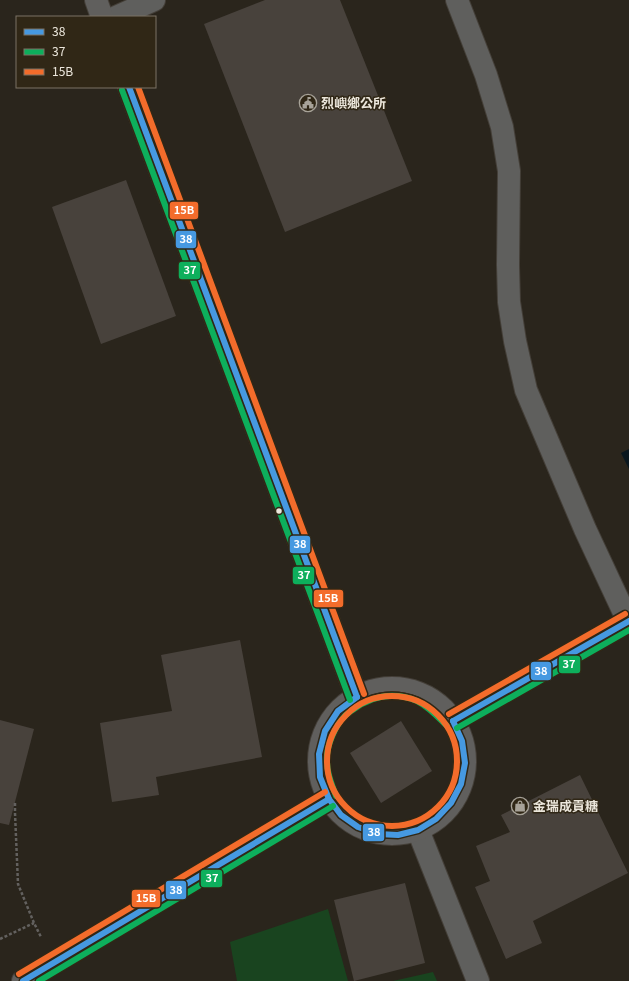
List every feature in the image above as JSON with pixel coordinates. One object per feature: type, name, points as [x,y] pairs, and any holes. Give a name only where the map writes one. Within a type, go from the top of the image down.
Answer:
[{"type":"main road","points":[[96,0],[102,16]]},
{"type":"main road","points":[[129,88],[357,697]]},
{"type":"main road","points":[[453,721],[629,621]]},
{"type":"main road","points":[[399,688],[420,694],[438,705],[453,721],[462,741],[465,763],[461,784],[451,803],[436,819],[418,830],[398,835],[378,834],[358,827],[341,815],[329,799],[320,777],[319,754],[325,731],[338,711],[357,697],[377,689],[399,688]]},
{"type":"main road","points":[[23,981],[329,799]]},
{"type":"street","points":[[118,16],[154,0]]},
{"type":"street","points":[[458,0],[486,75],[502,127],[509,171],[508,302],[526,390],[585,529],[629,621]]},
{"type":"street","points":[[418,830],[478,981]]},
{"type":"path","points":[[15,803],[18,884],[34,923],[54,963]]},
{"type":"path","points":[[0,939],[34,923]]},
{"type":"green space","points":[[328,909],[348,981],[237,981],[230,942]]},
{"type":"green space","points":[[433,972],[437,981],[393,981]]},
{"type":"shaded area","points":[[629,449],[629,469],[621,453]]},
{"type":"building","name":"烈嶼鄉公所","points":[[265,0],[340,0],[412,181],[285,232],[204,24]]},
{"type":"building","points":[[126,180],[176,316],[101,344],[52,207]]},
{"type":"building","points":[[240,640],[262,757],[156,777],[159,795],[112,802],[100,723],[172,711],[161,655]]},
{"type":"building","points":[[0,720],[34,729],[9,825],[0,823]]},
{"type":"building","points":[[401,721],[432,771],[381,803],[350,753]]},
{"type":"building","points":[[580,775],[628,873],[533,921],[542,943],[506,959],[475,887],[490,881],[476,846],[510,832],[501,815]]},
{"type":"building","points":[[405,883],[425,963],[354,981],[334,900]]},
{"type":"transit line","name":"38","points":[[129,88],[357,697]]},
{"type":"transit line","name":"15B","points":[[138,88],[364,694]]},
{"type":"transit line","name":"37","points":[[122,90],[350,700]]},
{"type":"transit line","name":"15B","points":[[449,714],[625,614]]},
{"type":"transit line","name":"38","points":[[453,721],[629,621]]},
{"type":"transit line","name":"37","points":[[457,728],[629,630]]},
{"type":"transit line","name":"15B","points":[[392,696],[417,701],[438,715],[452,736],[457,761],[452,786],[438,807],[417,821],[392,826],[367,821],[346,807],[332,786],[327,761],[332,736],[346,715],[367,701],[392,696]]},
{"type":"transit line","name":"37","points":[[336,796],[327,766],[329,745],[335,729],[341,720],[359,706],[382,697],[399,696],[408,698],[425,706],[447,726]]},
{"type":"transit line","name":"38","points":[[357,697],[338,711],[325,731],[319,754],[320,777],[329,799],[341,815],[358,827],[378,834],[398,835],[418,830],[436,819],[451,803],[461,784],[465,763],[462,741],[453,721]]},
{"type":"transit line","name":"15B","points":[[19,974],[325,792]]},
{"type":"transit line","name":"38","points":[[23,981],[329,799]]},
{"type":"transit line","name":"37","points":[[39,981],[333,806]]},
{"type":"place","name":"烈嶼鄉公所","points":[[308,103]]},
{"type":"place","name":"金瑞成貢糖","points":[[520,806]]}]
